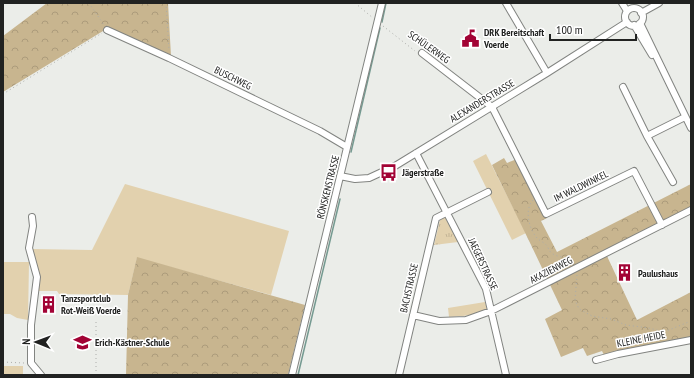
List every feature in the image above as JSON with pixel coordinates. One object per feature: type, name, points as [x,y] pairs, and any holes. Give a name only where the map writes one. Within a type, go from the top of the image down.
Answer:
[{"type":"street","name":"RÖNSKENSTRASSE","points":[[292,375],[382,3]]},
{"type":"street","points":[[506,3],[547,73]]},
{"type":"street","points":[[622,3],[629,10]]},
{"type":"street","points":[[626,3],[629,10]]},
{"type":"street","points":[[641,13],[659,3]]},
{"type":"street","points":[[671,87],[634,26],[627,22],[625,18],[629,10],[633,8],[638,9],[641,13],[642,18],[640,23],[691,128]]},
{"type":"street","name":"ALEXANDERSTRASSE","points":[[340,176],[355,179],[369,178],[395,166],[627,22]]},
{"type":"street","points":[[634,26],[640,23]]},
{"type":"street","name":"BUSCHWEG","points":[[107,30],[169,58],[320,131],[347,147]]},
{"type":"street","name":"SCHÜLERWEG","points":[[422,53],[492,107]]},
{"type":"street","points":[[623,87],[647,136],[673,182]]},
{"type":"street","name":"IM WALDWINKEL","points":[[492,107],[546,214],[634,171],[662,225]]},
{"type":"street","points":[[647,136],[685,117]]},
{"type":"street","name":"JAEGERSTRASSE","points":[[416,153],[486,289],[506,375]]},
{"type":"street","points":[[446,212],[488,192]]},
{"type":"street","name":"AKAZIENWEG","points":[[413,315],[439,321],[466,320],[491,311],[691,210]]},
{"type":"street","name":"BACHSTRASSE","points":[[399,375],[436,218],[446,212]]},
{"type":"street","points":[[32,216],[33,226],[29,248],[37,277],[31,325],[31,363],[41,375]]},
{"type":"street","name":"KLEINE HEIDE","points":[[596,360],[618,354],[691,340]]},
{"type":"path","points":[[3,94],[107,30],[88,3]]},
{"type":"path","points":[[166,3],[169,58]]},
{"type":"path","name":"SCHÜLERWEG","points":[[355,3],[415,51],[422,53]]},
{"type":"path","points":[[537,195],[530,204],[528,213],[531,228],[537,238],[547,246],[552,254],[571,260],[577,268],[575,300],[579,309],[592,316],[626,325],[649,328],[664,332],[691,322]]},
{"type":"path","points":[[96,319],[96,375]]},
{"type":"path","points":[[664,332],[668,344]]},
{"type":"path","points":[[3,362],[31,363]]},
{"type":"green space","points":[[47,3],[168,3],[171,56],[108,28],[3,92],[3,36]]},
{"type":"green space","points":[[486,154],[526,233],[512,240],[473,161]]},
{"type":"green space","points":[[504,158],[507,163],[517,159],[547,218],[541,221],[557,252],[691,184],[691,210],[606,254],[637,320],[691,292],[691,338],[643,346],[604,355],[602,351],[587,356],[583,348],[561,357],[545,319],[562,310],[492,165]]},
{"type":"green space","points":[[125,184],[289,231],[271,295],[137,258],[128,295],[59,294],[57,291],[38,291],[31,249],[92,250]]},
{"type":"green space","points":[[445,217],[458,242],[434,245],[440,220]]},
{"type":"green space","points":[[137,257],[305,305],[288,375],[126,375],[128,295]]},
{"type":"green space","points":[[3,262],[29,262],[28,320],[17,318],[10,314],[3,314]]},
{"type":"green space","points":[[485,302],[487,309],[484,311],[469,315],[449,317],[448,308]]},
{"type":"green space","points":[[3,366],[23,366],[23,375],[3,375]]},
{"type":"waterway","points":[[382,22],[386,3]]},
{"type":"waterway","points":[[351,152],[380,28]]},
{"type":"waterway","points":[[298,375],[340,199]]},
{"type":"place","name":"DRK Bereitschaft Voerde","points":[[471,38]]},
{"type":"place","name":"Jägerstraße","points":[[389,172]]},
{"type":"place","name":"Paulushaus","points":[[625,273]]},
{"type":"place","name":"Tanzsportclub Rot-Weiß Voerde","points":[[48,304]]},
{"type":"place","name":"Erich-Kästner-Schule","points":[[82,342]]}]
